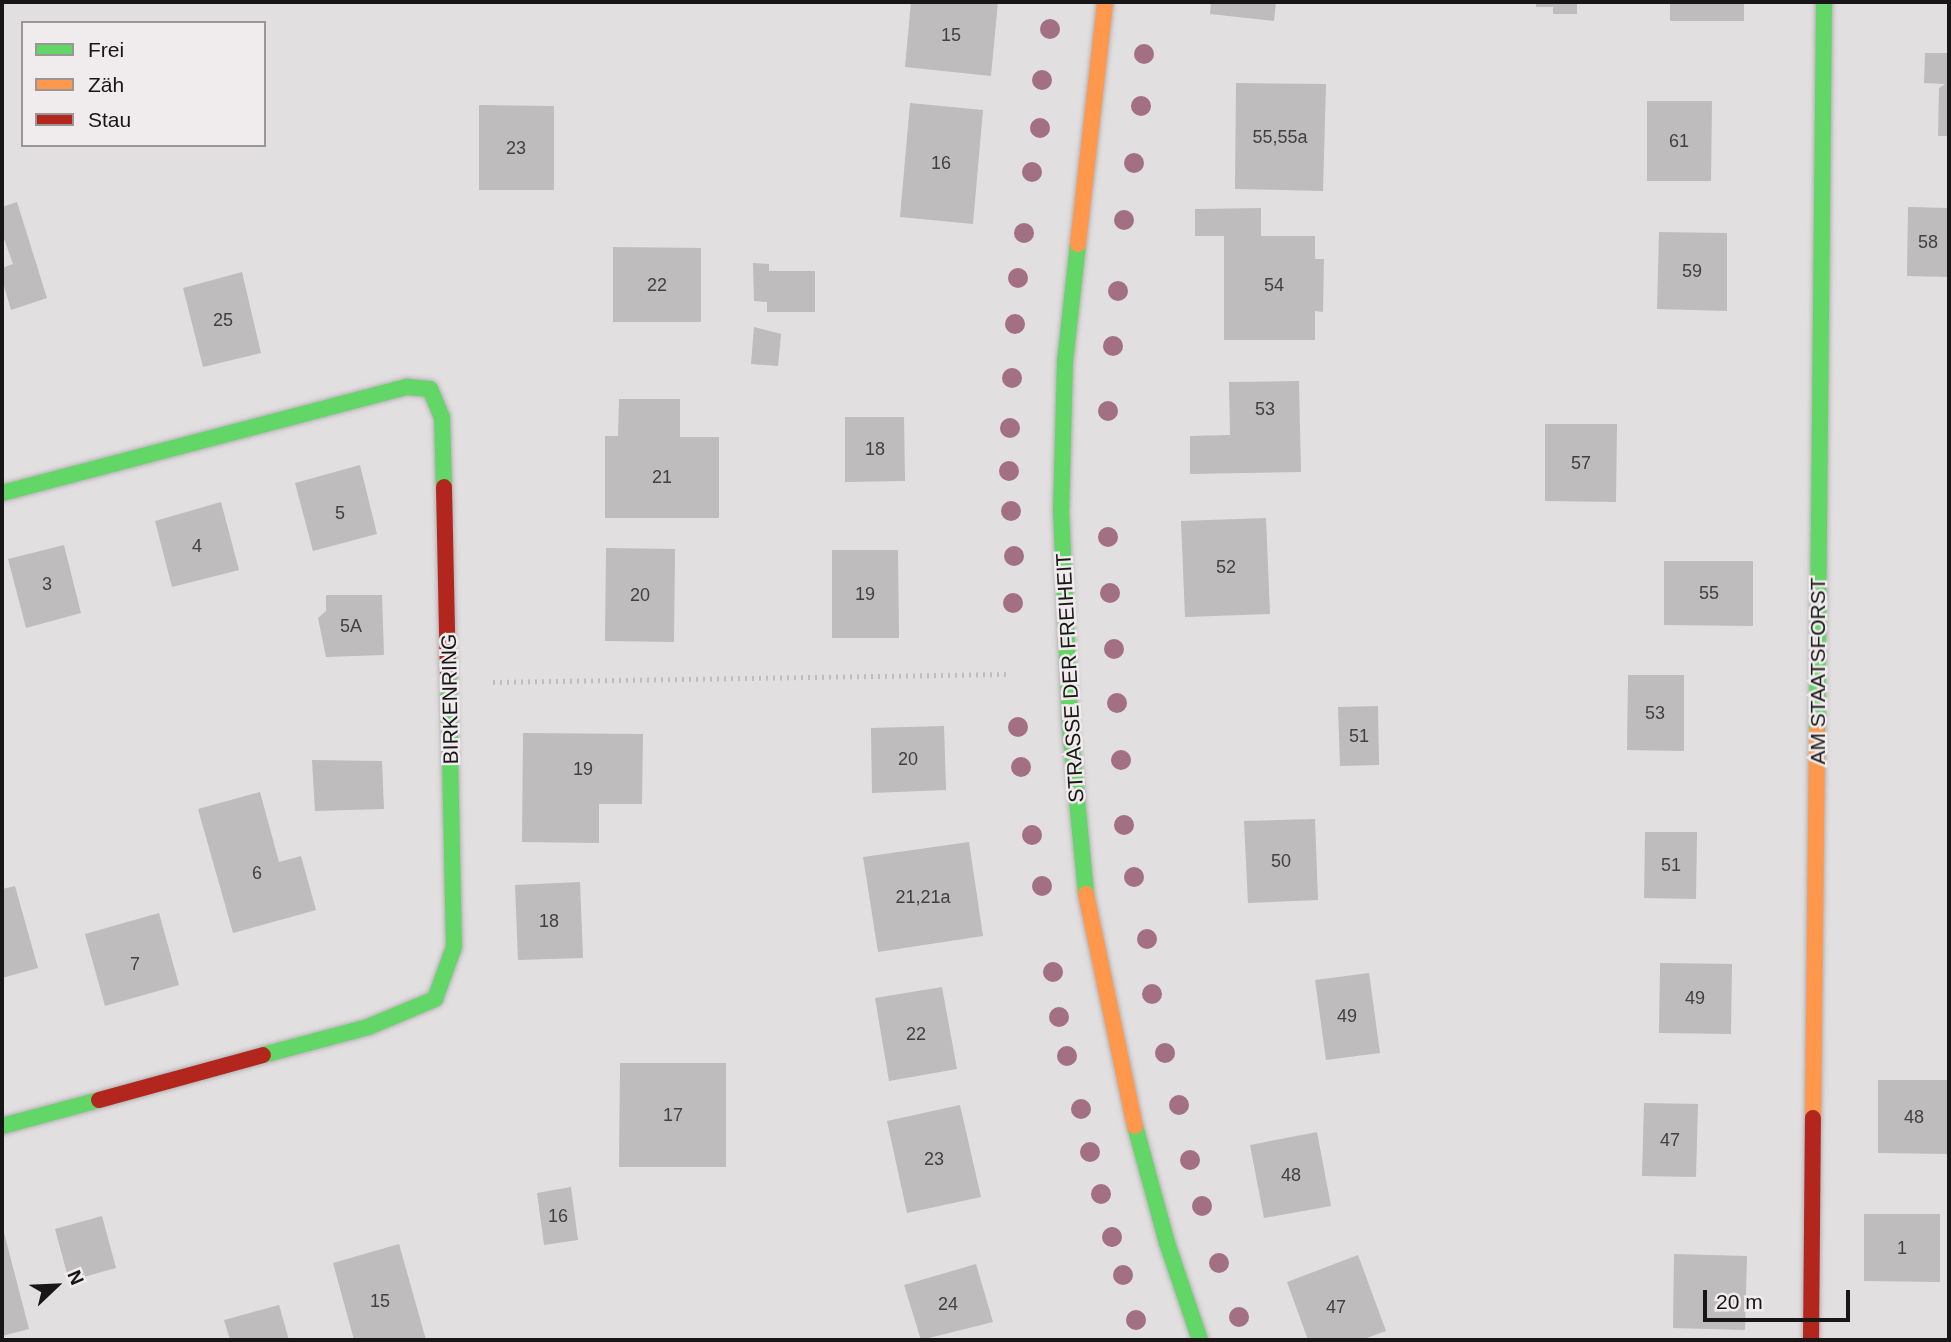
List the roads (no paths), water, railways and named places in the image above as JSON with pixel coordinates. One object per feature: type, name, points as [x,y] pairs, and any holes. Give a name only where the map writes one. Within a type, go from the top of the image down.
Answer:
[{"type":"street","name":"STRASSE DER FREIHEIT","points":[[1105,2],[1063,394],[1062,531],[1070,727],[1086,896],[1120,1069],[1167,1243],[1200,1340]]},
{"type":"street","name":"AM STAATSFORST","points":[[1811,1340],[1824,2]]},
{"type":"street","name":"BIRKENRING","points":[[2,493],[407,387],[430,389],[442,417],[454,947],[435,999],[364,1029],[2,1126]]}]
